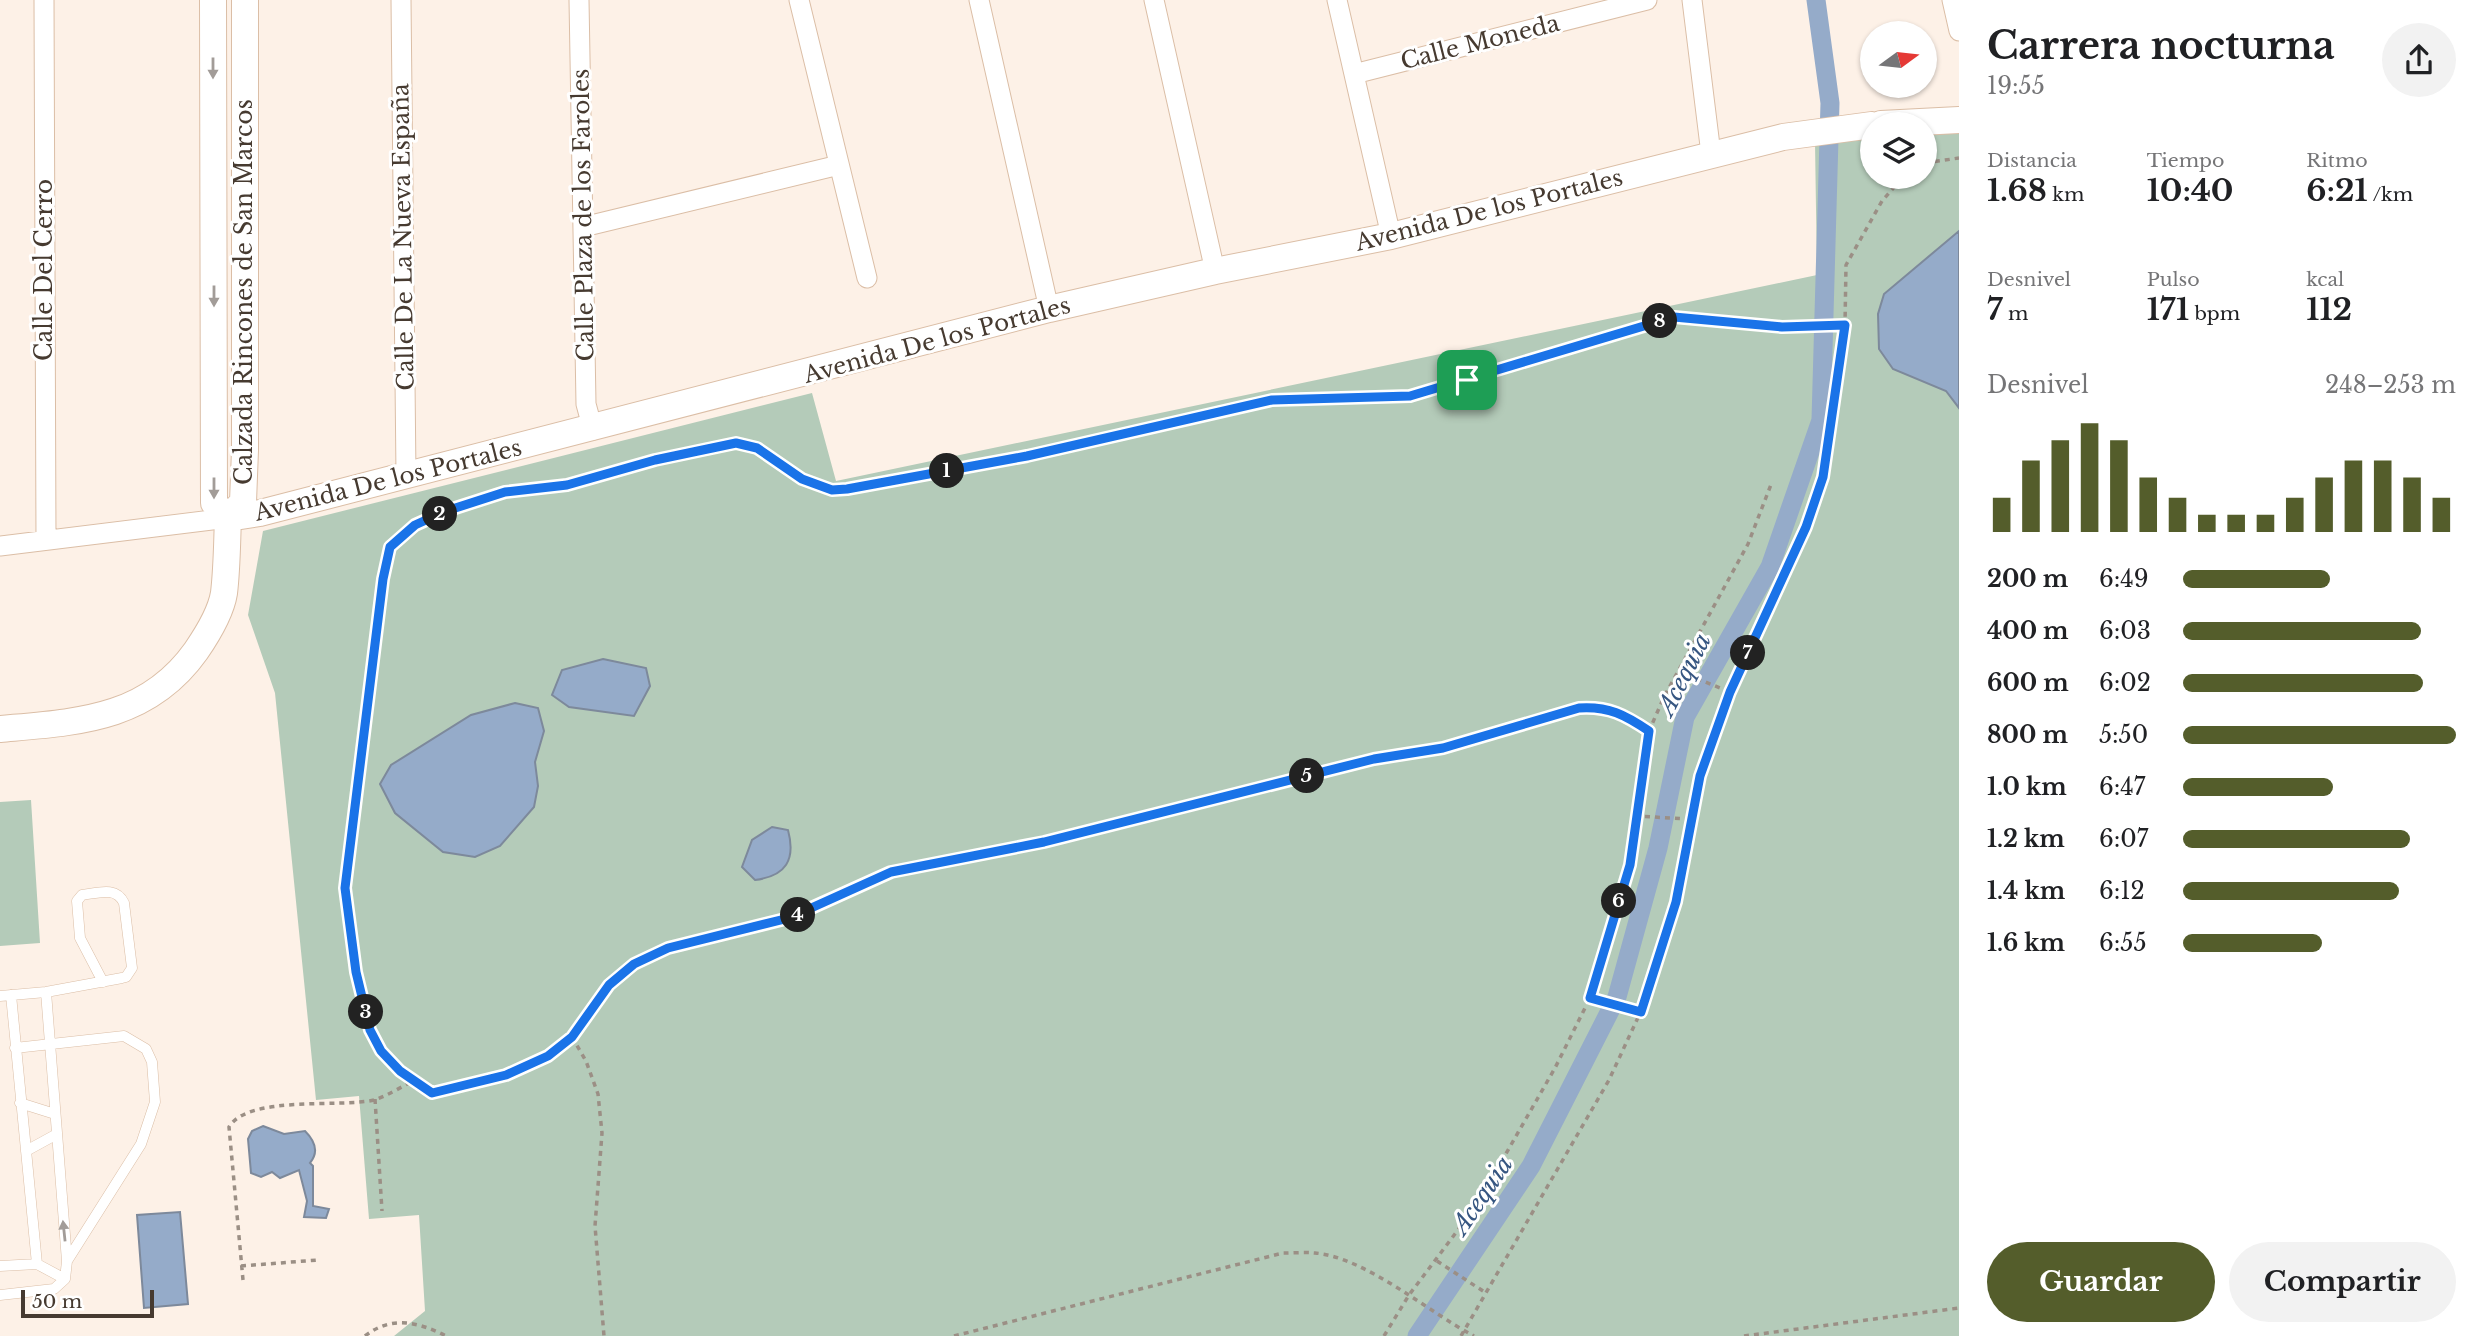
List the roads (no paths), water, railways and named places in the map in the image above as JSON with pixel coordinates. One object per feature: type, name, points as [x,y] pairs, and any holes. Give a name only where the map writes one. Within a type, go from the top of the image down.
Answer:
[{"type":"street","name":"Calle Del Cerro","points":[[44,0],[46,540]]},
{"type":"street","name":"Calzada Rincones de San Marcos","points":[[213,0],[214,503],[228,518],[243,502],[245,450],[245,0]]},
{"type":"street","name":"Calle De La Nueva España","points":[[401,0],[406,475]]},
{"type":"street","name":"Calle Plaza de los Faroles","points":[[579,0],[586,404],[593,430]]},
{"type":"street","points":[[799,0],[867,278]]},
{"type":"street","points":[[979,0],[1049,309]]},
{"type":"street","points":[[1154,0],[1214,271]]},
{"type":"street","points":[[1337,0],[1391,236]]},
{"type":"street","name":"Calle Moneda","points":[[1354,74],[1647,0]]},
{"type":"street","points":[[1692,0],[1711,154]]},
{"type":"street","points":[[1952,0],[1959,31]]},
{"type":"street","points":[[1937,121],[1959,120]]},
{"type":"street","name":"Avenida De los Portales","points":[[0,546],[260,513],[593,430],[1049,309],[1214,271],[1391,236],[1813,130],[1860,126]]},
{"type":"street","points":[[583,227],[839,165]]},
{"type":"street","points":[[0,729],[114,714],[141,701],[182,671],[206,638],[223,595],[228,518]]},
{"type":"lane","points":[[37,1264],[15,1048],[6,995],[46,992],[103,982],[127,977],[132,968],[124,903],[119,894],[112,891],[82,895],[77,901],[80,938],[103,982]]},
{"type":"lane","points":[[0,1295],[54,1289],[65,1279],[67,1261],[46,992]]},
{"type":"lane","points":[[15,1048],[124,1036],[137,1041],[146,1049],[152,1062],[155,1102],[141,1144],[67,1261]]},
{"type":"lane","points":[[20,1103],[55,1114]]},
{"type":"lane","points":[[26,1151],[57,1134]]},
{"type":"lane","points":[[0,1266],[37,1264],[65,1279]]},
{"type":"water","points":[[1959,231],[1959,408],[1946,391],[1893,369],[1879,349],[1878,314],[1884,294]]},
{"type":"water","points":[[603,659],[646,668],[650,686],[634,716],[569,707],[552,695],[562,670]]},
{"type":"water","points":[[515,703],[538,708],[544,731],[535,762],[538,786],[534,807],[500,846],[475,857],[443,852],[395,813],[380,784],[391,765],[471,715]]},
{"type":"water","points":[[772,827],[788,830],[791,850],[789,858],[786,865],[774,875],[755,880],[742,867],[752,840]]},
{"type":"water","points":[[263,1126],[284,1134],[305,1131],[311,1138],[315,1146],[315,1154],[310,1163],[313,1166],[313,1206],[329,1209],[326,1218],[304,1217],[307,1201],[299,1170],[280,1178],[272,1172],[261,1177],[251,1173],[248,1139],[252,1131]]},
{"type":"water","points":[[180,1212],[188,1304],[144,1308],[137,1215]]},
{"type":"waterway","name":"Acequia","points":[[1417,1336],[1531,1166],[1617,997],[1658,848],[1685,717],[1770,567],[1821,420],[1830,103],[1816,0]]}]
